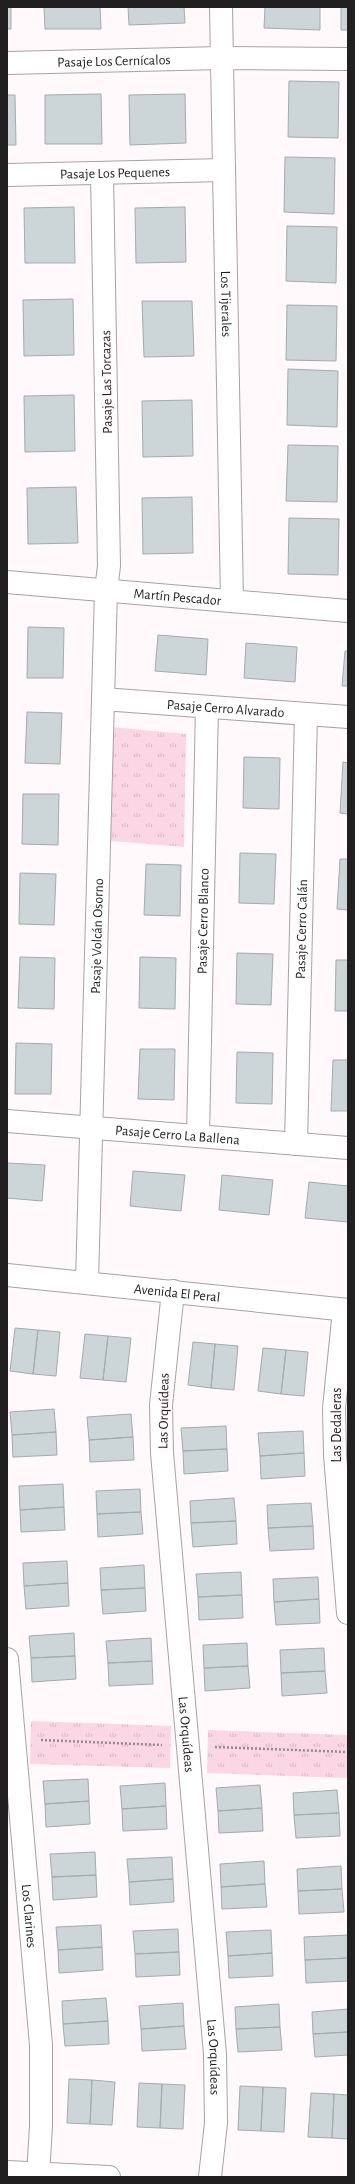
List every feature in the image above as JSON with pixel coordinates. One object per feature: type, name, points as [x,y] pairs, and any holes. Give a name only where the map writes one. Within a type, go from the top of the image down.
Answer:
[{"type":"street","name":"Los Tijerales","points":[[221,7],[232,601]]},
{"type":"street","points":[[222,58],[348,60]]},
{"type":"street","name":"Pasaje Los Cernícalos","points":[[7,63],[222,58]]},
{"type":"street","name":"Pasaje Los Pequenes","points":[[7,175],[224,170]]},
{"type":"street","name":"Pasaje Las Torcazas","points":[[102,173],[109,547],[106,590]]},
{"type":"street","name":"Martín Pescador","points":[[7,582],[348,611]]},
{"type":"street","name":"Pasaje Volcán Osorno","points":[[87,1282],[106,590]]},
{"type":"street","name":"Pasaje Cerro Alvarado","points":[[103,699],[348,717]]},
{"type":"street","name":"Pasaje Cerro Blanco","points":[[198,1136],[207,707]]},
{"type":"street","name":"Pasaje Cerro Calán","points":[[296,1144],[306,714]]},
{"type":"street","name":"Pasaje Cerro La Ballena","points":[[7,1121],[348,1148]]},
{"type":"street","name":"Avenida El Peral","points":[[7,1275],[87,1282],[346,1310]]},
{"type":"street","name":"Las Orquídeas","points":[[173,1291],[161,1405],[162,1453],[215,2054],[216,2123],[210,2177]]},
{"type":"street","name":"Las Dedaleras","points":[[346,1310],[334,1408],[335,1455],[348,1613]]},
{"type":"street","name":"Los Clarines","points":[[7,1659],[41,2045],[41,2126],[38,2174]]},
{"type":"street","points":[[7,2172],[110,2177]]},
{"type":"green space","points":[[111,727],[186,734],[184,847],[111,841]]},
{"type":"green space","points":[[31,1721],[171,1726],[170,1768],[30,1764]]},
{"type":"green space","points":[[208,1730],[348,1735],[347,1778],[207,1773]]},
{"type":"building","points":[[7,7],[11,7],[11,29],[7,29]]},
{"type":"building","points":[[44,7],[100,7],[101,29],[45,29]]},
{"type":"building","points":[[128,7],[184,7],[185,23],[129,25]]},
{"type":"building","points":[[265,7],[320,7],[320,30],[264,28]]},
{"type":"building","points":[[341,7],[348,7],[348,30],[341,30]]},
{"type":"building","points":[[289,81],[339,82],[338,138],[288,137]]},
{"type":"building","points":[[101,94],[102,144],[45,144],[45,95]]},
{"type":"building","points":[[185,94],[186,143],[130,145],[129,95]]},
{"type":"building","points":[[7,95],[15,95],[16,145],[7,145]]},
{"type":"building","points":[[285,157],[335,158],[334,214],[284,212]]},
{"type":"building","points":[[74,207],[75,263],[25,263],[24,208]]},
{"type":"building","points":[[185,207],[186,262],[136,263],[135,208]]},
{"type":"building","points":[[287,226],[337,227],[336,283],[286,281]]},
{"type":"building","points":[[73,299],[74,355],[24,356],[23,300]]},
{"type":"building","points":[[142,301],[192,301],[194,356],[144,357]]},
{"type":"building","points":[[287,305],[337,306],[336,361],[286,360]]},
{"type":"building","points":[[288,369],[338,371],[337,427],[287,425]]},
{"type":"building","points":[[74,395],[75,451],[25,452],[24,396]]},
{"type":"building","points":[[192,400],[193,456],[143,457],[142,401]]},
{"type":"building","points":[[288,445],[338,446],[337,502],[286,501]]},
{"type":"building","points":[[76,487],[78,543],[28,544],[27,488]]},
{"type":"building","points":[[192,497],[193,553],[143,554],[142,498]]},
{"type":"building","points":[[289,518],[339,519],[338,575],[288,574]]},
{"type":"building","points":[[28,627],[64,628],[63,678],[27,678]]},
{"type":"building","points":[[158,635],[208,639],[206,675],[155,671]]},
{"type":"building","points":[[246,643],[297,647],[295,682],[244,678]]},
{"type":"building","points":[[345,651],[348,651],[348,686],[342,686]]},
{"type":"building","points":[[27,712],[62,713],[60,764],[25,763]]},
{"type":"building","points":[[244,757],[280,758],[279,809],[243,808]]},
{"type":"building","points":[[343,762],[348,763],[348,814],[340,813]]},
{"type":"building","points":[[23,794],[59,794],[58,845],[22,844]]},
{"type":"building","points":[[240,853],[276,854],[274,904],[239,903]]},
{"type":"building","points":[[340,859],[348,859],[348,910],[337,909]]},
{"type":"building","points":[[146,864],[181,865],[180,916],[144,915]]},
{"type":"building","points":[[20,873],[56,874],[54,925],[19,924]]},
{"type":"building","points":[[237,953],[273,954],[271,1005],[236,1004]]},
{"type":"building","points":[[20,957],[55,958],[54,1009],[18,1008]]},
{"type":"building","points":[[140,957],[176,958],[175,1009],[139,1008]]},
{"type":"building","points":[[336,960],[348,960],[348,1011],[335,1011]]},
{"type":"building","points":[[16,1043],[52,1044],[51,1094],[15,1094]]},
{"type":"building","points":[[140,1049],[175,1049],[174,1100],[138,1099]]},
{"type":"building","points":[[237,1052],[273,1053],[272,1104],[236,1103]]},
{"type":"building","points":[[333,1060],[348,1060],[348,1111],[331,1111]]},
{"type":"building","points":[[7,1163],[45,1165],[42,1201],[7,1198]]},
{"type":"building","points":[[133,1171],[185,1175],[181,1211],[130,1206]]},
{"type":"building","points":[[222,1175],[273,1180],[269,1215],[219,1210]]},
{"type":"building","points":[[309,1182],[348,1186],[348,1222],[305,1218]]},
{"type":"building","points":[[15,1328],[38,1330],[33,1374],[10,1371]]},
{"type":"building","points":[[38,1330],[60,1332],[56,1376],[33,1374]]},
{"type":"building","points":[[85,1334],[108,1336],[103,1380],[80,1378]]},
{"type":"building","points":[[108,1336],[131,1338],[126,1382],[103,1380]]},
{"type":"building","points":[[193,1342],[215,1344],[211,1388],[188,1385]]},
{"type":"building","points":[[215,1344],[238,1346],[234,1390],[211,1388]]},
{"type":"building","points":[[263,1348],[286,1350],[281,1394],[258,1391]]},
{"type":"building","points":[[286,1350],[308,1352],[304,1396],[281,1394]]},
{"type":"building","points":[[54,1409],[56,1432],[12,1435],[10,1412]]},
{"type":"building","points":[[131,1414],[133,1437],[89,1440],[87,1417]]},
{"type":"building","points":[[226,1426],[227,1449],[183,1451],[181,1428]]},
{"type":"building","points":[[303,1431],[304,1453],[260,1456],[258,1433]]},
{"type":"building","points":[[56,1432],[57,1455],[13,1457],[12,1435]]},
{"type":"building","points":[[133,1437],[134,1460],[90,1462],[89,1440]]},
{"type":"building","points":[[227,1449],[228,1471],[184,1474],[183,1451]]},
{"type":"building","points":[[304,1453],[305,1476],[261,1479],[260,1456]]},
{"type":"building","points":[[63,1484],[64,1507],[20,1510],[19,1486]]},
{"type":"building","points":[[140,1489],[141,1512],[97,1514],[96,1491]]},
{"type":"building","points":[[234,1498],[236,1521],[191,1523],[190,1501]]},
{"type":"building","points":[[311,1503],[313,1526],[268,1528],[267,1505]]},
{"type":"building","points":[[64,1507],[65,1530],[21,1532],[20,1510]]},
{"type":"building","points":[[141,1512],[143,1534],[98,1537],[97,1514]]},
{"type":"building","points":[[236,1521],[237,1544],[193,1547],[191,1523]]},
{"type":"building","points":[[313,1526],[314,1549],[270,1551],[268,1528]]},
{"type":"building","points":[[67,1561],[68,1583],[24,1586],[23,1563]]},
{"type":"building","points":[[144,1565],[145,1588],[101,1590],[100,1568]]},
{"type":"building","points":[[241,1572],[242,1595],[198,1597],[196,1574]]},
{"type":"building","points":[[318,1577],[319,1599],[274,1602],[273,1579]]},
{"type":"building","points":[[68,1583],[69,1606],[26,1609],[24,1586]]},
{"type":"building","points":[[145,1588],[146,1611],[103,1614],[101,1590]]},
{"type":"building","points":[[242,1595],[243,1618],[199,1620],[198,1597]]},
{"type":"building","points":[[319,1599],[320,1623],[276,1625],[274,1602]]},
{"type":"building","points":[[74,1633],[75,1656],[31,1658],[29,1636]]},
{"type":"building","points":[[151,1638],[152,1661],[108,1663],[106,1641]]},
{"type":"building","points":[[247,1643],[248,1666],[204,1668],[203,1645]]},
{"type":"building","points":[[324,1648],[325,1671],[281,1673],[280,1650]]},
{"type":"building","points":[[75,1656],[76,1679],[32,1682],[31,1658]]},
{"type":"building","points":[[152,1661],[153,1684],[109,1686],[108,1663]]},
{"type":"building","points":[[248,1666],[250,1688],[205,1691],[204,1668]]},
{"type":"building","points":[[325,1671],[327,1693],[282,1696],[281,1673]]},
{"type":"building","points":[[88,1779],[89,1801],[45,1804],[43,1781]]},
{"type":"building","points":[[165,1783],[166,1806],[122,1809],[120,1786]]},
{"type":"building","points":[[260,1785],[262,1808],[218,1811],[216,1788]]},
{"type":"building","points":[[337,1790],[339,1813],[294,1815],[293,1793]]},
{"type":"building","points":[[89,1801],[90,1824],[46,1827],[45,1804]]},
{"type":"building","points":[[166,1806],[167,1829],[123,1831],[122,1809]]},
{"type":"building","points":[[262,1808],[263,1831],[219,1833],[218,1811]]},
{"type":"building","points":[[339,1813],[340,1836],[296,1838],[294,1815]]},
{"type":"building","points":[[95,1852],[96,1875],[52,1877],[50,1854]]},
{"type":"building","points":[[172,1857],[173,1879],[129,1882],[127,1859]]},
{"type":"building","points":[[264,1861],[265,1884],[221,1887],[220,1864]]},
{"type":"building","points":[[341,1866],[342,1889],[298,1891],[297,1869]]},
{"type":"building","points":[[96,1875],[97,1897],[53,1900],[52,1877]]},
{"type":"building","points":[[173,1879],[174,1902],[130,1905],[129,1882]]},
{"type":"building","points":[[265,1884],[267,1907],[222,1909],[221,1887]]},
{"type":"building","points":[[342,1889],[344,1912],[299,1914],[298,1891]]},
{"type":"building","points":[[101,1925],[102,1947],[58,1950],[56,1927]]},
{"type":"building","points":[[178,1929],[179,1952],[135,1954],[133,1931]]},
{"type":"building","points":[[271,1930],[272,1953],[228,1956],[226,1932]]},
{"type":"building","points":[[348,1935],[348,1958],[305,1960],[304,1937]]},
{"type":"building","points":[[102,1947],[103,1970],[59,1973],[58,1950]]},
{"type":"building","points":[[179,1952],[180,1975],[136,1977],[135,1954]]},
{"type":"building","points":[[272,1953],[273,1976],[229,1978],[228,1956]]},
{"type":"building","points":[[348,1958],[348,1981],[306,1983],[305,1960]]},
{"type":"building","points":[[106,1998],[108,2021],[63,2024],[62,2001]]},
{"type":"building","points":[[183,2003],[184,2026],[141,2029],[139,2006]]},
{"type":"building","points":[[279,2004],[280,2027],[236,2029],[235,2007]]},
{"type":"building","points":[[348,2009],[348,2032],[313,2034],[312,2012]]},
{"type":"building","points":[[108,2021],[109,2044],[65,2046],[63,2024]]},
{"type":"building","points":[[184,2026],[186,2049],[142,2051],[141,2029]]},
{"type":"building","points":[[280,2027],[282,2050],[238,2052],[236,2029]]},
{"type":"building","points":[[348,2032],[348,2055],[315,2057],[313,2034]]},
{"type":"building","points":[[69,2079],[92,2080],[90,2124],[67,2123]]},
{"type":"building","points":[[92,2080],[115,2082],[112,2125],[90,2124]]},
{"type":"building","points":[[139,2083],[162,2084],[160,2128],[137,2127]]},
{"type":"building","points":[[162,2084],[185,2085],[183,2129],[160,2128]]},
{"type":"building","points":[[240,2086],[263,2087],[261,2131],[238,2130]]},
{"type":"building","points":[[263,2087],[286,2088],[284,2132],[261,2131]]},
{"type":"building","points":[[311,2093],[334,2094],[332,2138],[308,2137]]},
{"type":"building","points":[[334,2094],[348,2095],[348,2139],[332,2138]]}]
